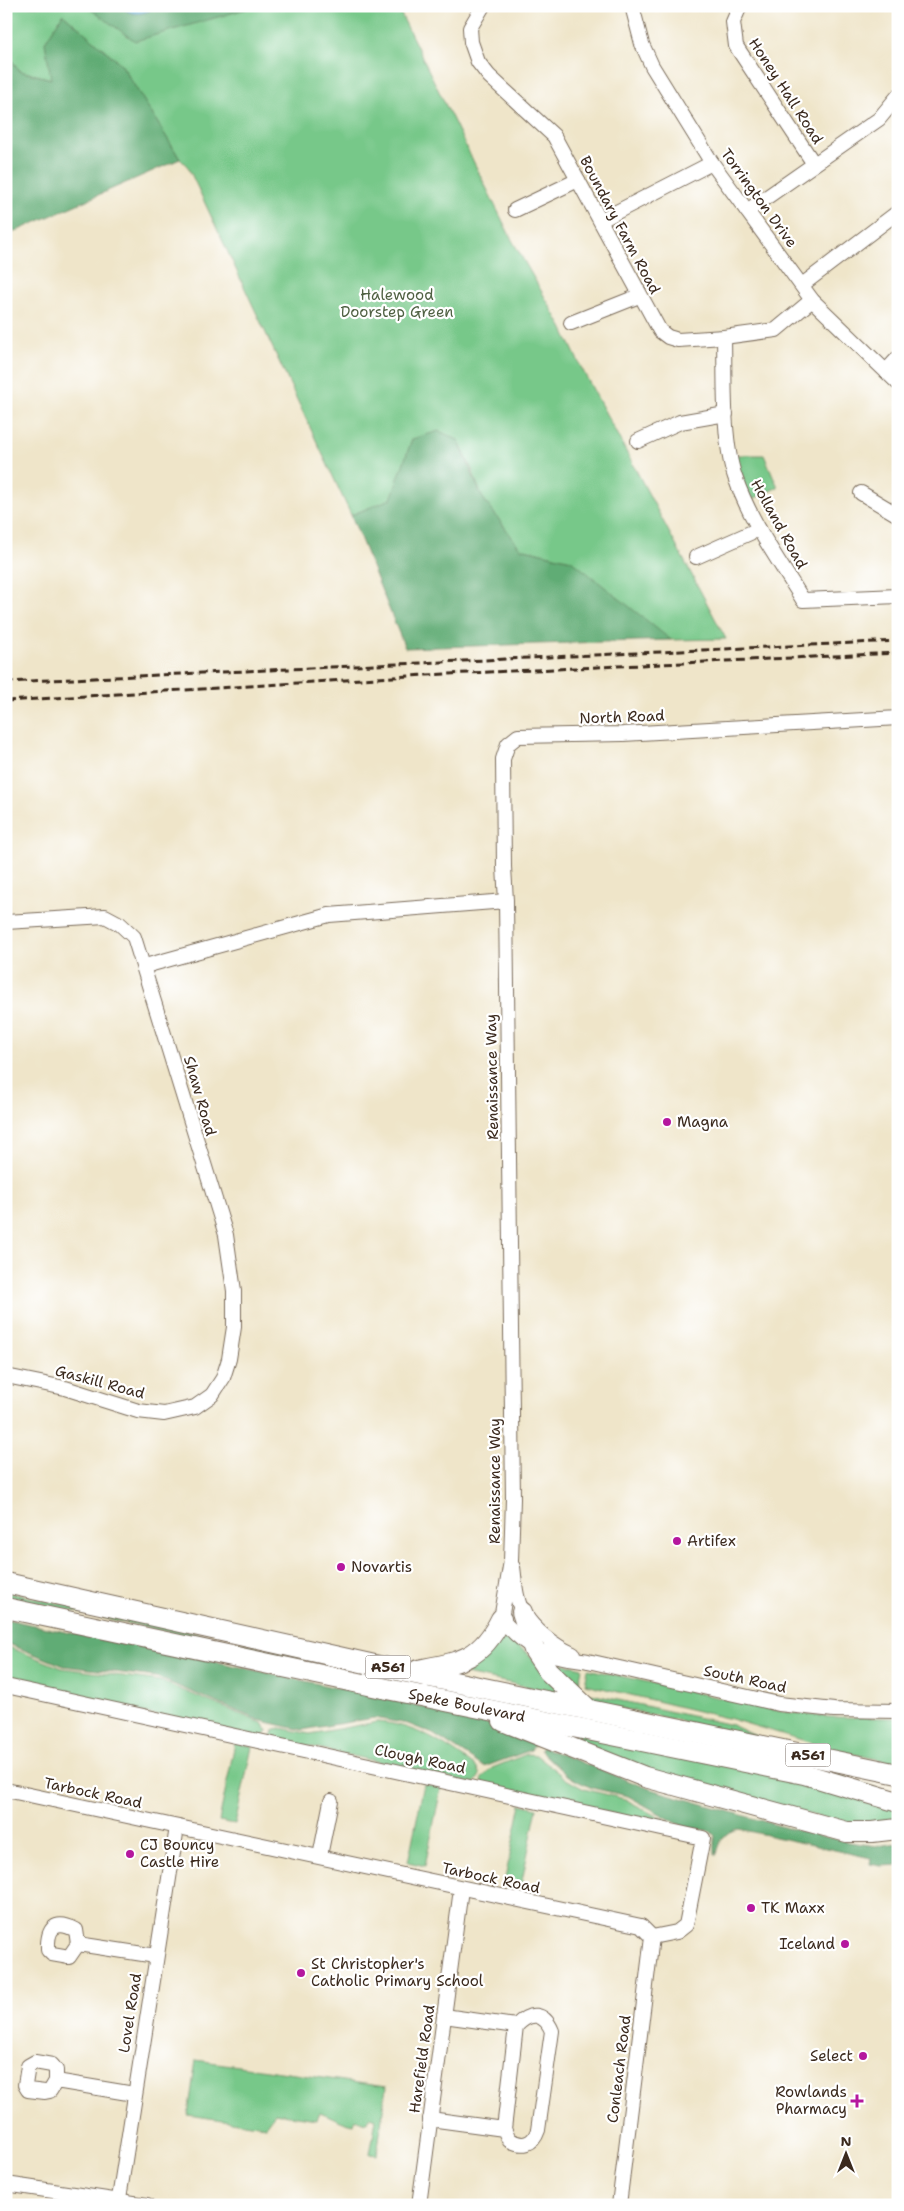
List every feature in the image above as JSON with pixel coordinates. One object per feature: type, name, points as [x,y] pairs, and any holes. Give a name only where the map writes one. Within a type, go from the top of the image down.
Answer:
[{"type":"highway","name":"Speke Boulevard","points":[[6,1583],[406,1672],[898,1774]]},
{"type":"highway","name":"Speke Boulevard","points":[[6,1608],[459,1704],[804,1774],[898,1802]]},
{"type":"highway","points":[[522,1612],[534,1650],[548,1671],[589,1710]]},
{"type":"highway","points":[[406,1672],[448,1664],[476,1654],[492,1636],[501,1619]]},
{"type":"highway","points":[[459,1704],[645,1777],[847,1832],[898,1829]]},
{"type":"highway","name":"A561","points":[[847,1763],[887,1784],[898,1787]]},
{"type":"street","name":"Boundary Farm Road","points":[[483,6],[477,13],[470,28],[471,42],[478,62],[488,76],[554,136],[660,332],[678,340],[724,337],[776,330],[812,300]]},
{"type":"street","name":"Torrington Drive","points":[[632,6],[642,44],[652,66],[712,163],[812,300],[898,383]]},
{"type":"street","name":"Honey Hall Road","points":[[740,6],[733,22],[736,46],[814,164]]},
{"type":"street","name":"Honey Hall Road","points":[[747,211],[879,120],[897,98]]},
{"type":"street","points":[[601,220],[712,163]]},
{"type":"street","points":[[515,210],[578,180]]},
{"type":"street","points":[[802,285],[898,212]]},
{"type":"street","points":[[571,323],[639,296]]},
{"type":"street","name":"Holland Road","points":[[724,337],[726,414],[731,462],[735,478],[759,529],[803,600],[898,596]]},
{"type":"street","points":[[886,370],[898,358]]},
{"type":"street","points":[[638,441],[680,422],[726,414]]},
{"type":"street","points":[[861,493],[898,515]]},
{"type":"street","points":[[696,557],[759,529]]},
{"type":"street","name":"North Road","points":[[506,902],[503,759],[508,744],[518,736],[623,734],[898,718]]},
{"type":"street","points":[[145,966],[330,914],[506,902]]},
{"type":"street","name":"Renaissance Way","points":[[501,1619],[511,1561],[513,1482],[506,902]]},
{"type":"street","name":"Shaw Road","points":[[6,922],[105,916],[120,924],[134,937],[145,966],[205,1172],[226,1235],[234,1291],[234,1327],[229,1359],[223,1378],[212,1395]]},
{"type":"street","name":"Gaskill Road","points":[[6,1376],[65,1388],[138,1410],[164,1414],[195,1407],[212,1395]]},
{"type":"street","name":"South Road","points":[[511,1561],[522,1612],[541,1633],[560,1649],[588,1661]]},
{"type":"street","name":"A561","points":[[6,1599],[28,1604],[38,1615]]},
{"type":"street","name":"South Road","points":[[501,1619],[517,1637],[534,1650],[556,1656],[588,1661],[779,1704],[834,1710],[898,1711]]},
{"type":"street","name":"Clough Road","points":[[6,1686],[703,1838],[686,1924],[677,1932],[652,1937]]},
{"type":"street","name":"Tarbock Road","points":[[6,1790],[640,1926],[652,1937]]},
{"type":"street","points":[[320,1856],[331,1801]]},
{"type":"street","name":"Lovel Road","points":[[118,2203],[177,1827]]},
{"type":"street","name":"Harefield Road","points":[[418,2205],[461,1888]]},
{"type":"street","name":"Conleach Road","points":[[619,2205],[652,1937]]},
{"type":"street","points":[[78,1944],[156,1956]]},
{"type":"street","points":[[444,2016],[516,2026],[530,2016],[537,2016],[548,2022],[552,2031],[536,2138],[530,2144],[516,2144],[509,2140],[504,2129],[516,2026]]},
{"type":"street","points":[[56,2081],[134,2094]]},
{"type":"street","points":[[430,2119],[504,2129]]},
{"type":"street","points":[[6,2184],[118,2203],[146,2205]]},
{"type":"green space","name":"Halewood Doorstep Green","points":[[6,6],[397,6],[512,240],[562,327],[581,367],[726,639],[671,640],[591,583],[571,560],[520,548],[482,497],[458,440],[412,439],[392,499],[351,515],[188,167],[180,159],[121,64],[63,14],[45,42],[52,79],[20,71],[6,53]]},
{"type":"green space","points":[[86,6],[245,6],[249,8],[135,41]]},
{"type":"green space","points":[[63,14],[121,64],[180,159],[14,232],[6,215],[6,53],[20,71],[51,79],[45,42]]},
{"type":"green space","points":[[439,431],[458,440],[482,497],[520,548],[571,560],[671,640],[405,648],[351,515],[391,499],[412,439]]},
{"type":"green space","points":[[730,455],[764,455],[778,487],[747,502]]},
{"type":"green space","points":[[6,1592],[821,1768],[883,1791],[6,1596]]},
{"type":"green space","points":[[6,1619],[70,1633],[107,1638],[466,1716],[536,1742],[531,1750],[484,1767],[433,1734],[408,1724],[374,1718],[302,1730],[258,1720],[156,1677],[64,1666],[6,1643]]},
{"type":"green space","points":[[500,1631],[527,1653],[563,1694],[451,1671]]},
{"type":"green space","points":[[6,1646],[62,1668],[160,1681],[264,1724],[267,1731],[262,1738],[6,1683]]},
{"type":"green space","points":[[540,1658],[582,1668],[577,1691],[732,1725],[758,1737],[600,1704],[570,1689]]},
{"type":"green space","points":[[588,1669],[779,1711],[828,1717],[898,1718],[898,1764],[836,1750],[731,1719],[585,1684]]},
{"type":"green space","points":[[509,1718],[799,1781],[898,1809],[898,1824],[858,1826],[692,1786]]},
{"type":"green space","points":[[377,1722],[404,1727],[430,1737],[476,1767],[480,1775],[474,1784],[270,1737],[275,1729],[281,1728],[310,1734]]},
{"type":"green space","points":[[235,1743],[252,1747],[235,1824],[219,1821]]},
{"type":"green space","points":[[542,1747],[650,1789],[787,1828],[848,1842],[877,1846],[898,1843],[898,1865],[881,1866],[870,1864],[871,1858],[739,1829],[726,1834],[721,1841],[717,1854],[715,1854],[715,1836],[710,1831],[682,1826],[628,1796],[592,1788],[577,1781],[564,1773],[540,1750]]},
{"type":"green space","points":[[527,1754],[536,1755],[566,1779],[584,1789],[625,1799],[676,1827],[483,1786],[482,1778],[492,1768]]},
{"type":"green space","points":[[424,1784],[441,1788],[425,1866],[408,1862]]},
{"type":"green space","points":[[521,1804],[537,1808],[521,1886],[504,1883]]},
{"type":"green space","points":[[196,2060],[386,2087],[377,2155],[370,2154],[376,2119],[371,2117],[366,2123],[355,2119],[354,2125],[320,2112],[317,2119],[275,2113],[265,2126],[188,2115]]},
{"type":"water","points":[[120,6],[151,6],[151,10],[135,13],[127,11]]},
{"type":"railway","points":[[6,682],[898,641]]},
{"type":"railway","points":[[6,701],[426,675],[898,653]]},
{"type":"place","name":"Magna","points":[[667,1122]]},
{"type":"place","name":"Artifex","points":[[677,1541]]},
{"type":"place","name":"Novartis","points":[[341,1567]]},
{"type":"place","name":"CJ Bouncy Castle Hire","points":[[130,1854]]},
{"type":"place","name":"TK Maxx","points":[[751,1908]]},
{"type":"place","name":"Iceland","points":[[845,1944]]},
{"type":"place","name":"St Christopher's Catholic Primary School","points":[[301,1973]]},
{"type":"place","name":"Select","points":[[863,2056]]},
{"type":"place","name":"Rowlands Pharmacy","points":[[857,2101]]}]
